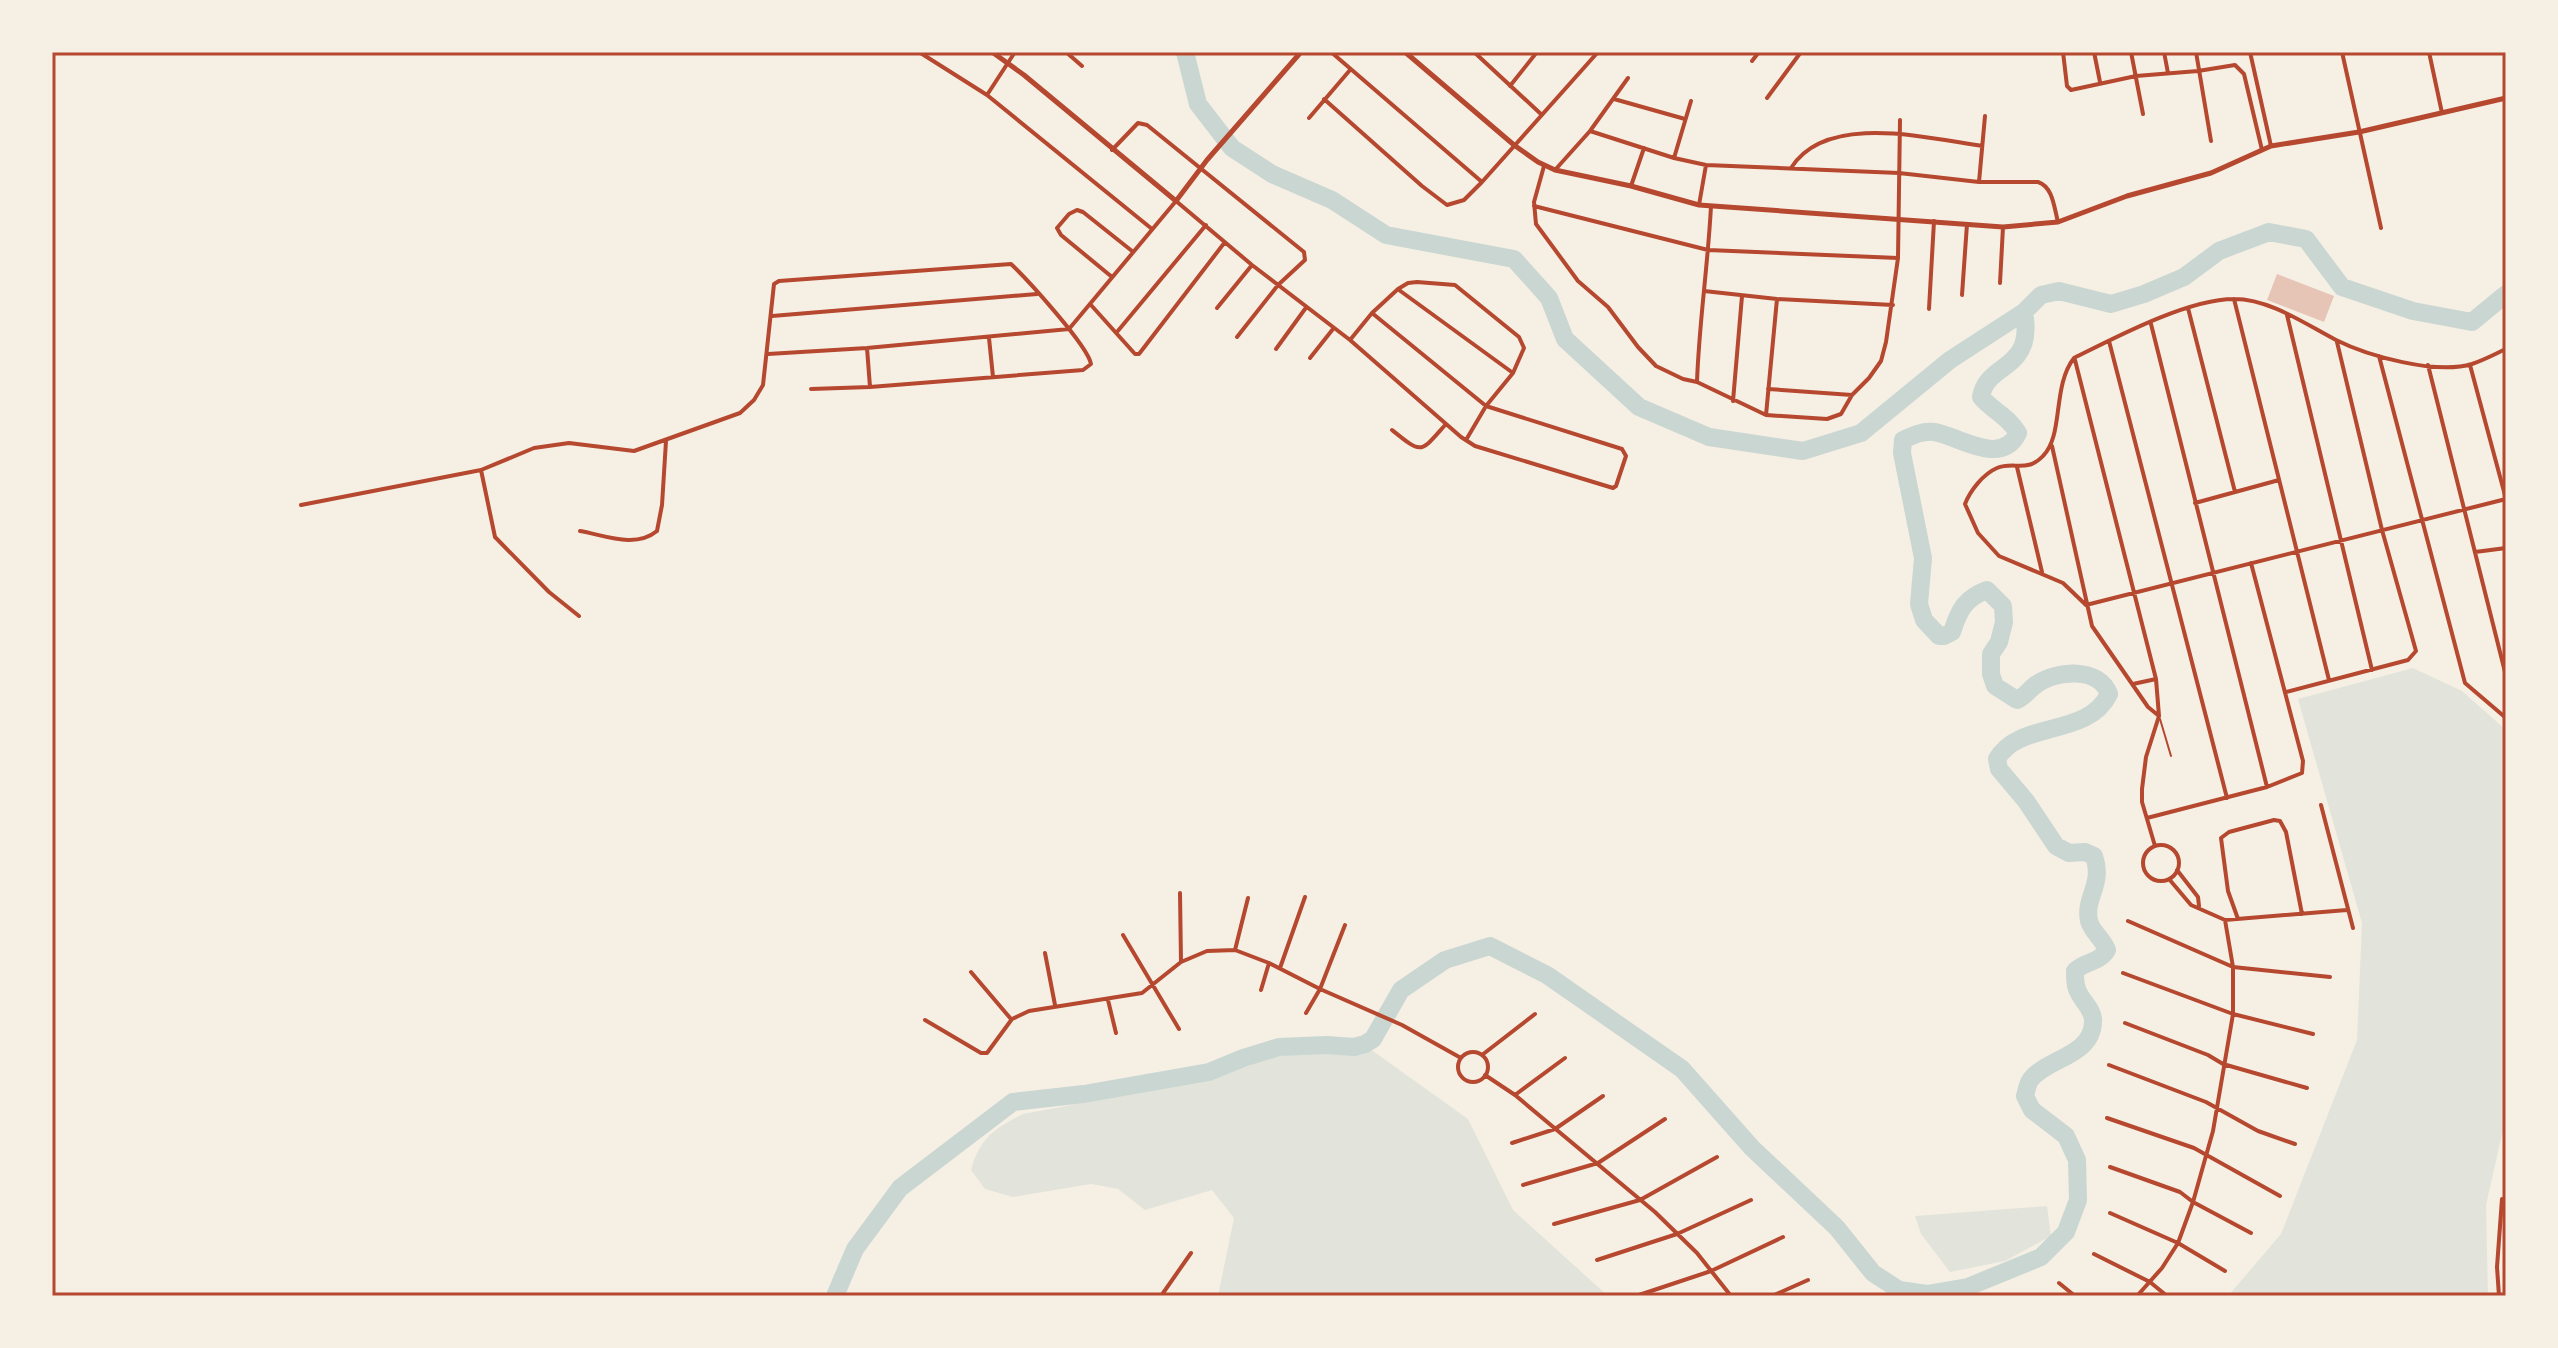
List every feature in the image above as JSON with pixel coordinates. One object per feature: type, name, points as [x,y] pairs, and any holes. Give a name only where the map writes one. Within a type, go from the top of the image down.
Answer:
[{"type":"street","points":[[919,52],[987,95],[1152,229]]},
{"type":"street","points":[[992,52],[1252,265],[1350,340],[1466,440],[1475,446],[1613,488],[1618,484],[1626,456],[1622,449],[1486,406],[1372,313]]},
{"type":"street","points":[[987,95],[1015,52]]},
{"type":"street","points":[[1066,52],[1082,66]]},
{"type":"street","points":[[768,354],[1069,329],[1207,160],[1301,52]]},
{"type":"street","points":[[1331,52],[1482,182]]},
{"type":"street","points":[[1405,52],[1514,145],[1555,170],[1631,186],[1699,205],[2003,227],[2058,222],[2127,196],[2211,173],[2271,146],[2359,132],[2506,98]]},
{"type":"street","points":[[1474,52],[1542,115]]},
{"type":"street","points":[[1510,86],[1537,52]]},
{"type":"street","points":[[1324,99],[1447,205],[1464,200],[1482,182],[1598,52]]},
{"type":"street","points":[[1752,61],[1759,52]]},
{"type":"street","points":[[1767,98],[1801,52]]},
{"type":"street","points":[[2063,52],[2068,88],[2136,76],[2198,71],[2227,65],[2240,67],[2262,150]]},
{"type":"street","points":[[2094,52],[2100,82]]},
{"type":"street","points":[[2131,52],[2143,114]]},
{"type":"street","points":[[2164,52],[2168,73]]},
{"type":"street","points":[[2196,52],[2211,141]]},
{"type":"street","points":[[2250,52],[2271,146]]},
{"type":"street","points":[[2342,52],[2381,228]]},
{"type":"street","points":[[2429,52],[2442,113]]},
{"type":"street","points":[[1309,118],[1350,70]]},
{"type":"street","points":[[1555,170],[1590,131],[1628,78]]},
{"type":"street","points":[[1614,99],[1685,119]]},
{"type":"street","points":[[1674,158],[1691,101]]},
{"type":"street","points":[[1979,182],[1985,116]]},
{"type":"street","points":[[1544,165],[1534,206],[1536,224],[1578,281],[1608,307],[1656,366],[1766,415],[1827,419],[1841,414],[1852,395],[1881,361],[1893,305],[1898,258],[1900,120]]},
{"type":"street","points":[[1112,150],[1133,126],[1142,122],[1304,252],[1305,260],[1278,285],[1237,337]]},
{"type":"street","points":[[1590,131],[1706,165],[1899,173],[1979,182],[2038,182],[2045,184],[2058,222]]},
{"type":"street","points":[[1791,168],[1808,149],[1844,135],[1899,135],[1982,146]]},
{"type":"street","points":[[1631,186],[1644,148]]},
{"type":"street","points":[[1699,205],[1706,165]]},
{"type":"street","points":[[1534,206],[1708,250],[1898,258]]},
{"type":"street","points":[[1697,382],[1699,315],[1711,206]]},
{"type":"street","points":[[1112,277],[1061,235],[1057,228],[1077,210],[1132,251]]},
{"type":"street","points":[[1929,309],[1934,221]]},
{"type":"street","points":[[1962,295],[1967,224]]},
{"type":"street","points":[[1117,332],[1206,225]]},
{"type":"street","points":[[2000,283],[2003,227]]},
{"type":"street","points":[[1091,305],[1135,354],[1141,353],[1225,242]]},
{"type":"street","points":[[301,505],[481,470],[534,448],[569,443],[634,451],[740,413],[763,385],[774,284],[779,281],[1008,263],[1069,329],[1090,358],[1088,369],[811,389]]},
{"type":"street","points":[[1217,308],[1252,265]]},
{"type":"street","points":[[1350,340],[1372,313],[1398,289],[1417,282],[1455,285],[1519,337],[1524,348],[1513,373],[1486,406],[1466,440]]},
{"type":"street","points":[[1398,289],[1513,373]]},
{"type":"street","points":[[1704,291],[1777,299],[1893,305]]},
{"type":"street","points":[[772,316],[1037,294]]},
{"type":"street","points":[[1733,401],[1742,296]]},
{"type":"street","points":[[1766,415],[1777,299]]},
{"type":"street","points":[[2234,299],[2329,680]]},
{"type":"street","points":[[2159,716],[2148,707],[2092,626],[2086,605],[2052,444],[2062,381],[2074,358],[2188,308],[2234,299],[2256,302],[2379,356],[2428,365],[2470,365],[2506,349]]},
{"type":"street","points":[[1276,349],[1306,308]]},
{"type":"street","points":[[2188,308],[2235,492]]},
{"type":"street","points":[[2287,315],[2372,670]]},
{"type":"street","points":[[2151,323],[2267,787]]},
{"type":"street","points":[[1310,358],[1333,328]]},
{"type":"street","points":[[989,338],[993,377]]},
{"type":"street","points":[[2286,692],[2408,660],[2416,651],[2382,530],[2337,340]]},
{"type":"street","points":[[2109,341],[2227,798]]},
{"type":"street","points":[[867,348],[870,387]]},
{"type":"street","points":[[2379,356],[2465,683],[2506,718]]},
{"type":"street","points":[[2074,358],[2156,679],[2159,716],[2142,773],[2142,802],[2155,846]]},
{"type":"street","points":[[2428,365],[2506,676]]},
{"type":"street","points":[[2086,605],[2506,499],[2470,365]]},
{"type":"street","points":[[1768,389],[1852,395]]},
{"type":"street","points":[[1392,430],[1413,447],[1420,448],[1425,447],[1446,424]]},
{"type":"street","points":[[580,531],[621,540],[651,536],[657,531],[666,441]]},
{"type":"street","points":[[2052,444],[2036,463],[1998,468],[1988,475],[1968,497],[1966,511],[1978,533],[1999,556],[2063,583],[2086,605]]},
{"type":"street","points":[[2017,467],[2042,572]]},
{"type":"street","points":[[481,470],[495,537],[549,592],[579,616]]},
{"type":"street","points":[[2195,503],[2279,480]]},
{"type":"street","points":[[2475,552],[2506,548]]},
{"type":"street","points":[[2147,818],[2267,787],[2302,773],[2303,761],[2251,563]]},
{"type":"street","points":[[2133,684],[2156,679]]},
{"type":"street","points":[[2321,805],[2353,928]]},
{"type":"street","points":[[2238,919],[2228,891],[2221,838],[2229,832],[2274,820],[2280,821],[2286,832],[2302,914]]},
{"type":"street","points":[[2155,846],[2166,846],[2176,853],[2177,870],[2169,879],[2158,880],[2145,870],[2146,854],[2155,846]]},
{"type":"street","points":[[2177,870],[2198,897],[2199,906]]},
{"type":"street","points":[[2169,879],[2191,905],[2225,920],[2347,910]]},
{"type":"street","points":[[1180,893],[1181,962]]},
{"type":"street","points":[[1280,968],[1305,897]]},
{"type":"street","points":[[1235,950],[1248,898]]},
{"type":"street","points":[[2137,1296],[2162,1268],[2178,1243],[2193,1202],[2217,1111],[2233,1014],[2233,967],[2225,920]]},
{"type":"street","points":[[2128,921],[2233,967],[2330,977]]},
{"type":"street","points":[[1306,1013],[1320,989],[1345,925]]},
{"type":"street","points":[[1123,935],[1179,1029]]},
{"type":"street","points":[[925,1020],[981,1053],[987,1053],[1012,1019],[1029,1011],[1142,993],[1181,962],[1207,951],[1235,950],[1402,1025],[1461,1058]]},
{"type":"street","points":[[1045,953],[1055,1005]]},
{"type":"street","points":[[1261,990],[1269,963]]},
{"type":"street","points":[[971,972],[1012,1019]]},
{"type":"street","points":[[2123,973],[2233,1014],[2313,1034]]},
{"type":"street","points":[[1108,1000],[1116,1033]]},
{"type":"street","points":[[1482,1055],[1535,1014]]},
{"type":"street","points":[[2125,1023],[2208,1055],[2223,1064],[2307,1088]]},
{"type":"street","points":[[1473,1052],[1482,1055],[1488,1067],[1485,1075],[1478,1081],[1464,1079],[1458,1067],[1461,1058],[1473,1052]]},
{"type":"street","points":[[1515,1095],[1565,1058]]},
{"type":"street","points":[[2109,1065],[2206,1102],[2217,1111],[2258,1131],[2295,1144]]},
{"type":"street","points":[[1485,1075],[1515,1095],[1640,1200],[1677,1234],[1731,1296]]},
{"type":"street","points":[[1512,1143],[1555,1129],[1603,1096]]},
{"type":"street","points":[[2107,1118],[2194,1148],[2280,1196]]},
{"type":"street","points":[[1523,1185],[1598,1163],[1665,1119]]},
{"type":"street","points":[[1554,1224],[1640,1200],[1717,1157]]},
{"type":"street","points":[[2110,1167],[2180,1192],[2251,1233]]},
{"type":"street","points":[[2499,1293],[2497,1267],[2502,1199]]},
{"type":"street","points":[[1597,1260],[1677,1234],[1751,1200]]},
{"type":"street","points":[[2110,1213],[2178,1243],[2225,1271]]},
{"type":"street","points":[[1636,1296],[1711,1271],[1783,1237]]},
{"type":"street","points":[[1161,1296],[1191,1253]]},
{"type":"street","points":[[2094,1254],[2150,1282],[2167,1296]]},
{"type":"street","points":[[1772,1296],[1808,1280]]},
{"type":"street","points":[[2499,1293],[2506,1281]]},
{"type":"street","points":[[2059,1283],[2075,1296]]},
{"type":"lane","points":[[2159,716],[2171,756]]},
{"type":"shaded area","points":[[2413,668],[2462,691],[2506,730],[2506,1117],[2486,1205],[2488,1296],[2228,1296],[2281,1234],[2357,1040],[2362,923],[2298,699]]},
{"type":"shaded area","points":[[1373,1051],[1468,1119],[1513,1210],[1608,1296],[1218,1296],[1234,1218],[1212,1190],[1145,1210],[1118,1189],[1091,1184],[1013,1197],[985,1189],[971,1170],[984,1142],[1023,1114],[1202,1081],[1263,1059],[1292,1054]]},
{"type":"shaded area","points":[[2047,1206],[2051,1236],[2005,1261],[1950,1272],[1921,1234],[1915,1216]]},
{"type":"building","points":[[2277,274],[2334,296],[2324,322],[2267,300]]},
{"type":"waterway","points":[[1185,52],[1198,104],[1232,148],[1272,174],[1332,200],[1386,235],[1514,259],[1549,298],[1565,339],[1639,407],[1709,437],[1803,451],[1861,433],[1950,360],[2024,312],[2041,295],[2059,291],[2111,304],[2184,277],[2219,251],[2269,232],[2306,239],[2342,287],[2413,311],[2472,322],[2506,294]]},
{"type":"waterway","points":[[835,1296],[855,1249],[900,1188],[1013,1102],[1084,1094],[1209,1072],[1279,1047],[1354,1047],[1365,1044],[1373,1039],[1401,990],[1445,960],[1490,946],[1547,975],[1682,1069],[1752,1148],[1837,1228],[1873,1273],[1899,1290],[1927,1294],[1968,1287],[2041,1257],[2066,1232],[2078,1200],[2077,1160],[2066,1136],[2032,1110],[2025,1096],[2031,1079],[2077,1049],[2091,1033],[2093,1017],[2077,989],[2075,971],[2107,950],[2089,921],[2089,905],[2097,875],[2094,856],[2085,852],[2069,853],[2056,846],[2026,801],[1999,769],[1997,759],[2007,747],[2021,739],[2086,717],[2099,708],[2109,694],[2096,679],[2077,674],[2045,679],[2017,700],[1995,686],[1991,674],[1991,654],[1999,642],[2004,622],[2003,606],[1987,590],[1968,601],[1960,611],[1952,632],[1944,636],[1939,636],[1924,620],[1919,604],[1923,558],[1902,453],[1903,440],[1926,432],[1944,434],[1990,449],[2010,443],[2018,433],[1981,397],[1985,385],[2017,356],[2023,346],[2026,331],[2024,312]]}]
